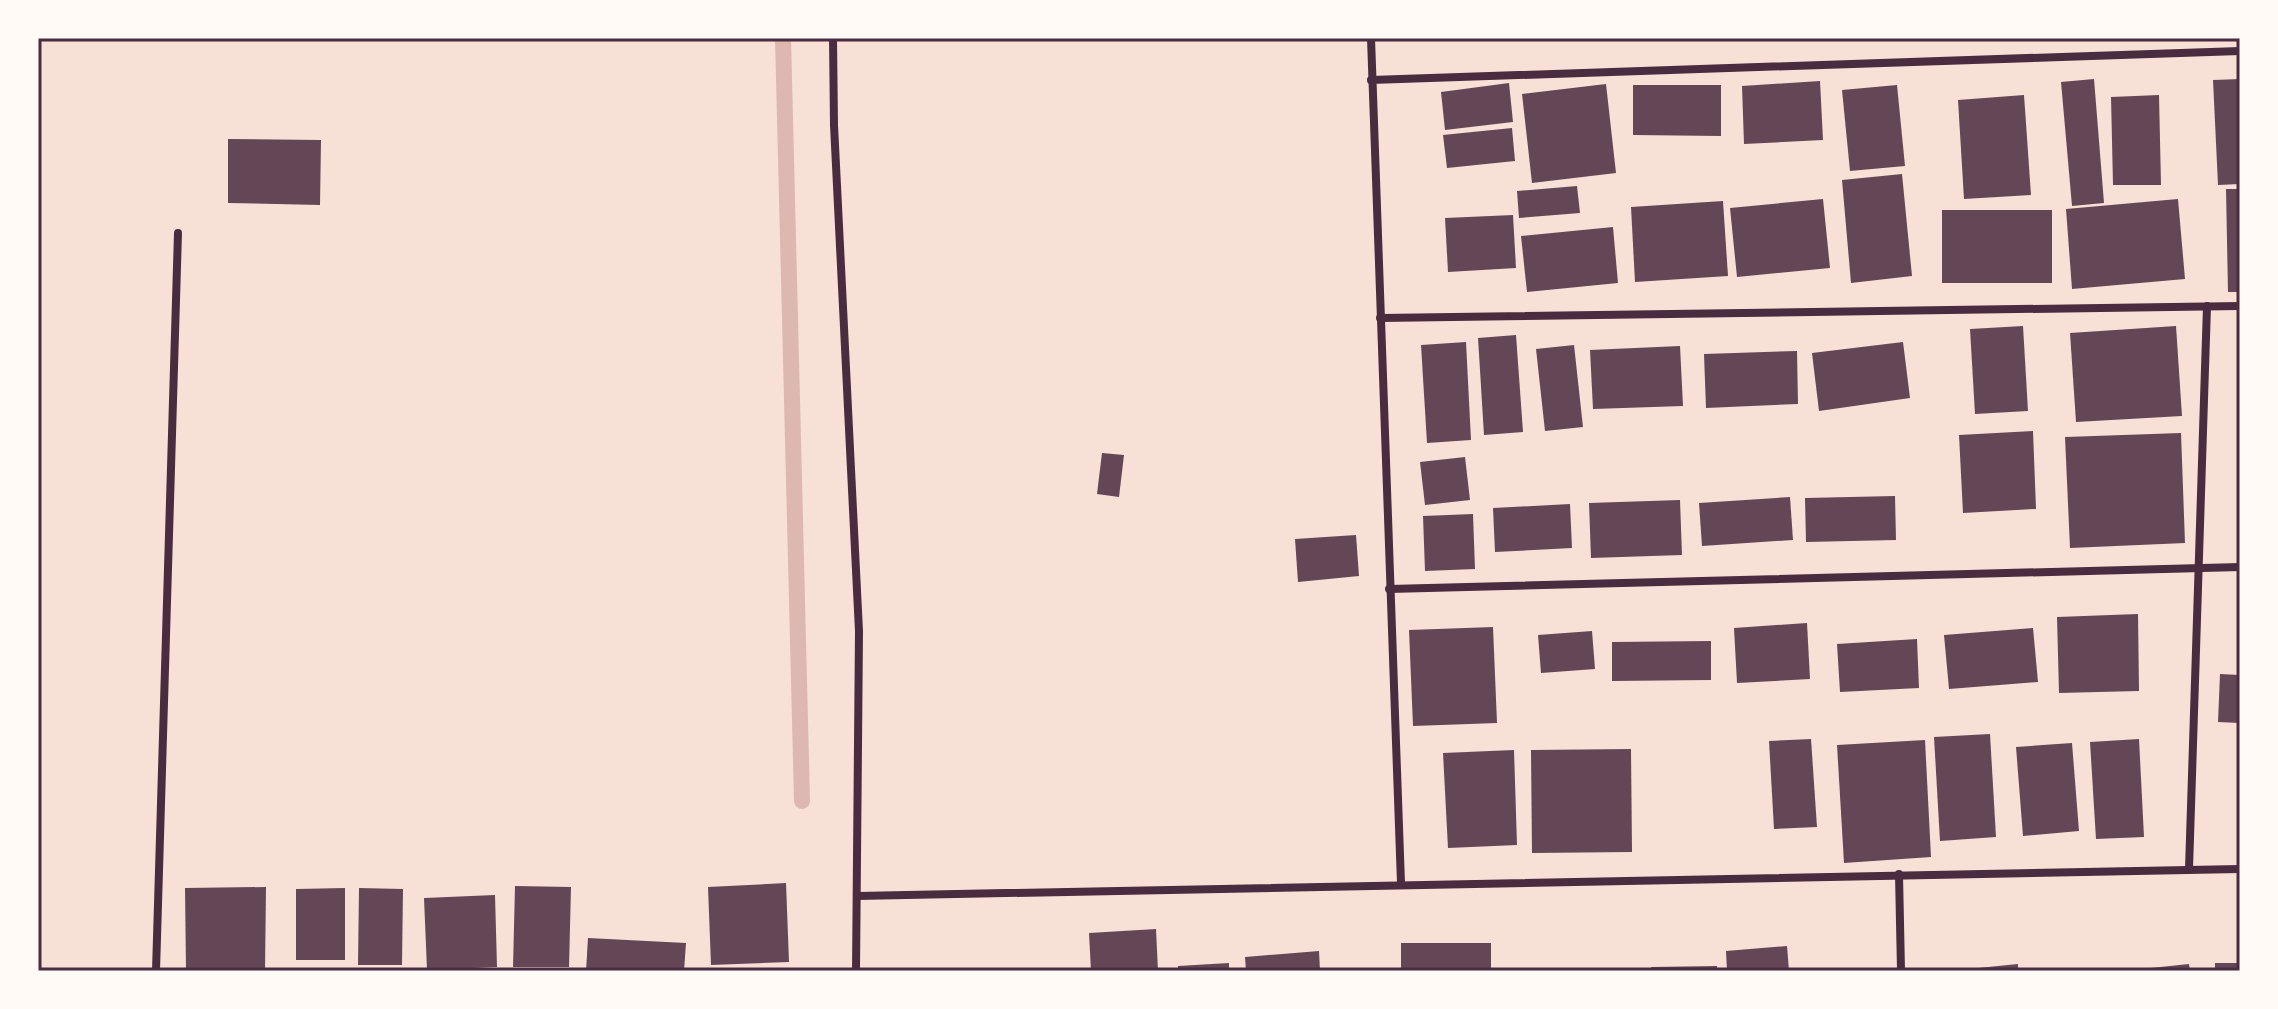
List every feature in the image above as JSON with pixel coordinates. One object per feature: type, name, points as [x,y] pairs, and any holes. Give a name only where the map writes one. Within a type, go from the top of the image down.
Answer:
[{"type":"street","points":[[833,38],[834,125],[859,631],[856,971]]},
{"type":"street","points":[[1371,38],[1401,883]]},
{"type":"street","points":[[1371,80],[2240,51]]},
{"type":"street","points":[[156,971],[178,233]]},
{"type":"street","points":[[2189,869],[2207,306]]},
{"type":"street","points":[[1380,318],[2240,306]]},
{"type":"street","points":[[1389,589],[2240,567]]},
{"type":"street","points":[[857,896],[2240,869]]},
{"type":"street","points":[[1899,874],[1901,971]]},
{"type":"building","points":[[2094,79],[2104,203],[2072,206],[2061,82]]},
{"type":"building","points":[[2240,79],[2240,184],[2218,185],[2213,80]]},
{"type":"building","points":[[1820,81],[1823,140],[1744,144],[1742,86]]},
{"type":"building","points":[[1509,83],[1513,122],[1445,130],[1441,92]]},
{"type":"building","points":[[1606,84],[1616,173],[1532,183],[1522,94]]},
{"type":"building","points":[[1633,85],[1721,85],[1721,136],[1633,135]]},
{"type":"building","points":[[1897,85],[1905,166],[1850,171],[1842,90]]},
{"type":"building","points":[[2024,95],[2031,195],[1964,199],[1958,100]]},
{"type":"building","points":[[2159,95],[2161,185],[2113,185],[2111,97]]},
{"type":"building","points":[[1512,128],[1515,161],[1447,168],[1443,135]]},
{"type":"building","points":[[228,139],[321,140],[320,205],[228,203]]},
{"type":"building","points":[[1902,174],[1912,276],[1851,283],[1842,180]]},
{"type":"building","points":[[1577,186],[1580,213],[1519,218],[1517,191]]},
{"type":"building","points":[[2226,189],[2240,189],[2240,292],[2228,292]]},
{"type":"building","points":[[1823,199],[1830,268],[1737,277],[1730,208]]},
{"type":"building","points":[[2178,199],[2185,279],[2072,289],[2066,209]]},
{"type":"building","points":[[1723,201],[1728,276],[1635,282],[1631,207]]},
{"type":"building","points":[[1942,210],[2052,210],[2052,283],[1942,283]]},
{"type":"building","points":[[1513,215],[1516,268],[1448,272],[1445,218]]},
{"type":"building","points":[[1613,227],[1618,283],[1527,292],[1521,236]]},
{"type":"building","points":[[2023,326],[2028,411],[1975,414],[1970,329]]},
{"type":"building","points":[[2176,326],[2182,416],[2076,422],[2070,333]]},
{"type":"building","points":[[1516,335],[1523,432],[1484,435],[1478,338]]},
{"type":"building","points":[[1466,342],[1471,440],[1427,443],[1421,345]]},
{"type":"building","points":[[1903,342],[1910,398],[1819,411],[1812,353]]},
{"type":"building","points":[[1574,345],[1583,427],[1545,431],[1536,349]]},
{"type":"building","points":[[1680,346],[1683,406],[1593,409],[1590,350]]},
{"type":"building","points":[[1797,351],[1798,404],[1706,408],[1704,354]]},
{"type":"building","points":[[2033,431],[2036,509],[1963,513],[1959,435]]},
{"type":"building","points":[[2181,433],[2185,543],[2070,548],[2065,437]]},
{"type":"building","points":[[1102,453],[1124,455],[1119,497],[1097,494]]},
{"type":"building","points":[[1465,457],[1470,500],[1425,505],[1420,462]]},
{"type":"building","points":[[1895,496],[1896,540],[1806,542],[1805,498]]},
{"type":"building","points":[[1790,497],[1793,540],[1702,546],[1699,503]]},
{"type":"building","points":[[1680,500],[1682,555],[1591,558],[1589,503]]},
{"type":"building","points":[[1570,504],[1572,548],[1495,552],[1493,508]]},
{"type":"building","points":[[1473,514],[1475,569],[1425,571],[1423,516]]},
{"type":"building","points":[[1356,535],[1359,576],[1298,582],[1295,539]]},
{"type":"building","points":[[2138,614],[2139,691],[2059,693],[2057,617]]},
{"type":"building","points":[[1807,623],[1810,679],[1737,683],[1734,628]]},
{"type":"building","points":[[1493,627],[1497,723],[1413,726],[1409,630]]},
{"type":"building","points":[[2033,628],[2038,682],[1949,689],[1944,635]]},
{"type":"building","points":[[1592,631],[1595,669],[1541,673],[1538,635]]},
{"type":"building","points":[[1917,639],[1919,688],[1840,692],[1837,644]]},
{"type":"building","points":[[1711,641],[1711,680],[1612,681],[1612,642]]},
{"type":"building","points":[[2220,674],[2240,675],[2240,723],[2218,722]]},
{"type":"building","points":[[1990,734],[1996,837],[1940,841],[1934,737]]},
{"type":"building","points":[[1811,739],[1817,827],[1774,829],[1769,741]]},
{"type":"building","points":[[2139,739],[2144,837],[2096,839],[2090,742]]},
{"type":"building","points":[[1925,740],[1931,857],[1844,863],[1837,745]]},
{"type":"building","points":[[2072,743],[2079,831],[2023,836],[2016,747]]},
{"type":"building","points":[[1631,749],[1632,852],[1532,853],[1531,750]]},
{"type":"building","points":[[1514,750],[1517,845],[1448,848],[1443,753]]},
{"type":"building","points":[[786,883],[789,962],[711,965],[708,887]]},
{"type":"building","points":[[515,886],[571,887],[569,967],[513,967]]},
{"type":"building","points":[[266,887],[265,970],[186,970],[185,888]]},
{"type":"building","points":[[345,888],[345,960],[296,960],[296,889]]},
{"type":"building","points":[[359,888],[403,889],[402,965],[358,965]]},
{"type":"building","points":[[495,895],[497,967],[427,970],[424,898]]},
{"type":"building","points":[[1156,929],[1158,971],[1091,971],[1089,933]]},
{"type":"building","points":[[588,938],[686,943],[684,971],[586,971]]},
{"type":"building","points":[[1401,943],[1491,943],[1491,971],[1401,971]]},
{"type":"building","points":[[1787,946],[1789,971],[1727,971],[1726,951]]},
{"type":"building","points":[[1319,951],[1320,971],[1246,971],[1245,957]]},
{"type":"building","points":[[1229,963],[1229,971],[1178,971],[1178,966]]},
{"type":"building","points":[[2215,963],[2240,963],[2240,971],[2215,971]]},
{"type":"building","points":[[2018,964],[2018,971],[1968,971],[1968,969]]},
{"type":"building","points":[[2189,964],[2190,971],[2141,971],[2141,969]]},
{"type":"building","points":[[1717,966],[1717,971],[1651,971],[1651,967]]},
{"type":"waterway","points":[[783,38],[802,801]]}]
